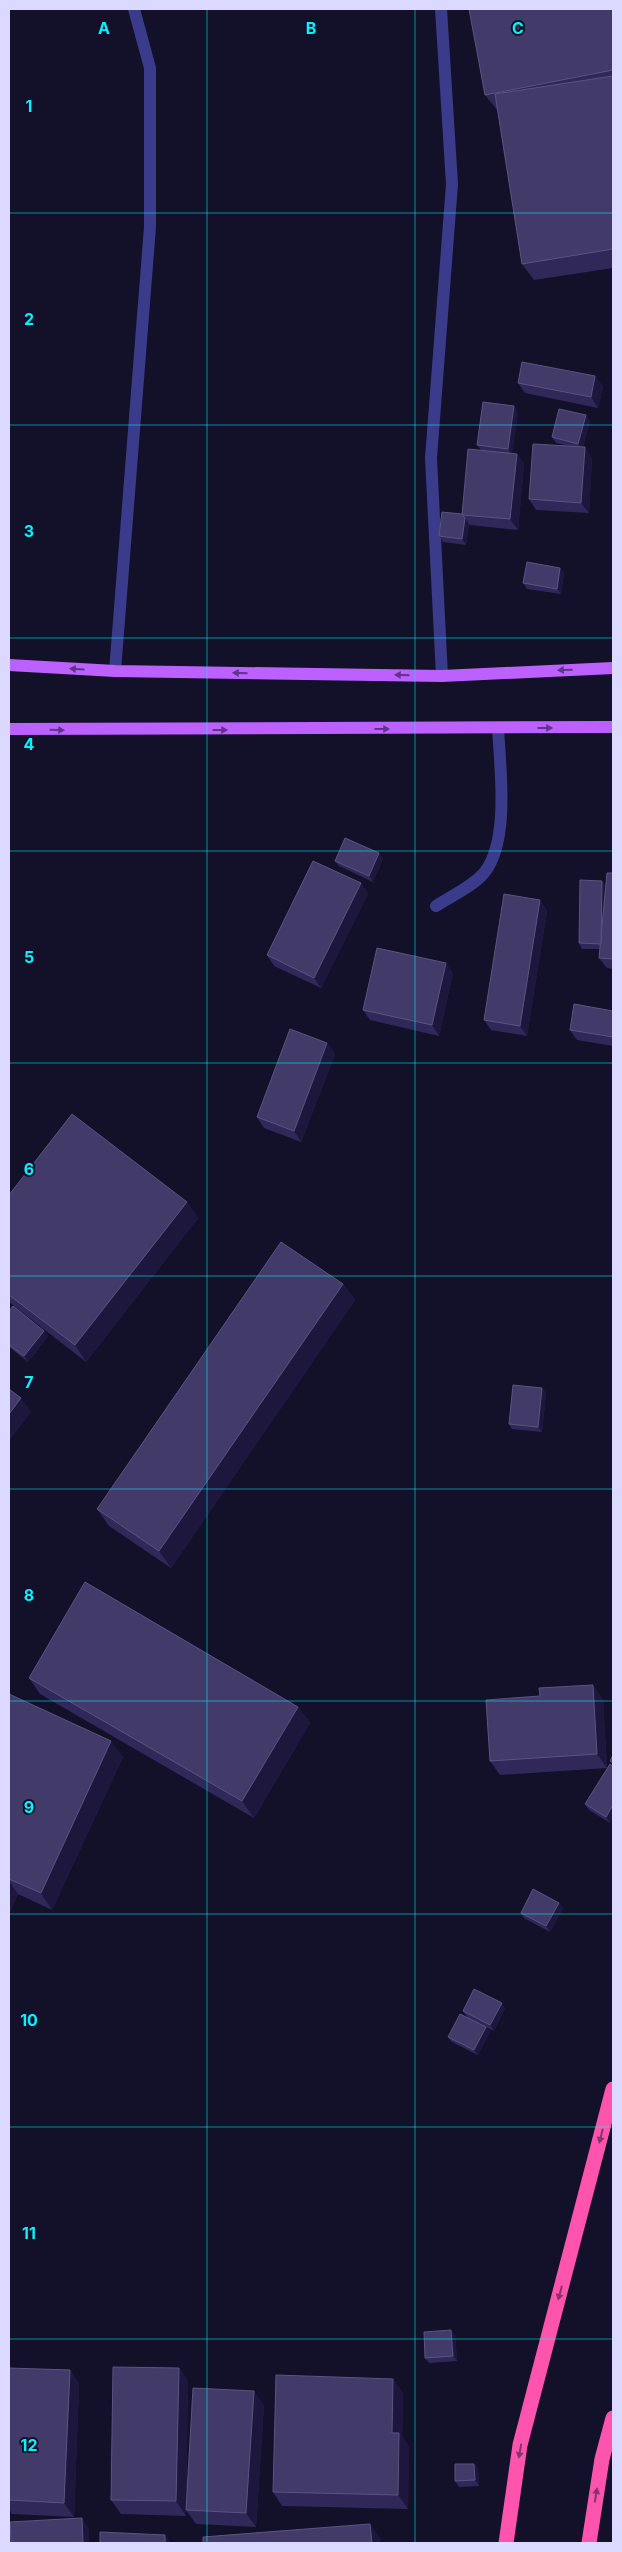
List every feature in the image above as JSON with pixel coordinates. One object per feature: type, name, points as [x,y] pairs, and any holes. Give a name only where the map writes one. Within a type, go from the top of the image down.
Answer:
[{"type":"highway","points":[[506,2543],[520,2445],[613,2089]]},
{"type":"highway","points":[[589,2543],[602,2459],[613,2418]]},
{"type":"main road","points":[[9,665],[115,671],[442,676],[613,668]]},
{"type":"main road","points":[[9,729],[613,727]]},
{"type":"street","points":[[115,671],[150,227],[150,68],[134,9]]},
{"type":"street","points":[[441,9],[452,184],[431,458],[442,676]]},
{"type":"street","points":[[436,906],[484,873],[496,850],[502,803],[498,728]]},
{"type":"building","points":[[469,9],[613,9],[613,70],[485,95]]},
{"type":"building","points":[[613,76],[613,249],[522,264],[495,94]]},
{"type":"building","points":[[522,362],[595,376],[591,397],[518,383]]},
{"type":"building","points":[[483,402],[514,406],[508,449],[477,445]]},
{"type":"building","points":[[559,409],[586,415],[578,444],[552,437]]},
{"type":"building","points":[[533,444],[585,447],[581,503],[529,499]]},
{"type":"building","points":[[468,449],[517,454],[510,519],[462,515]]},
{"type":"building","points":[[442,512],[462,514],[465,518],[462,539],[439,536]]},
{"type":"building","points":[[527,562],[560,568],[557,589],[523,583]]},
{"type":"building","points":[[345,838],[379,853],[369,876],[335,861]]},
{"type":"building","points":[[313,861],[361,883],[314,978],[267,955]]},
{"type":"building","points":[[607,873],[613,873],[613,959],[599,958]]},
{"type":"building","points":[[580,880],[602,881],[601,944],[579,943]]},
{"type":"building","points":[[504,894],[540,900],[520,1026],[484,1020]]},
{"type":"building","points":[[377,948],[446,963],[432,1025],[363,1010]]},
{"type":"building","points":[[574,1004],[613,1011],[613,1037],[570,1030]]},
{"type":"building","points":[[290,1029],[327,1043],[294,1131],[257,1117]]},
{"type":"building","points":[[72,1114],[187,1202],[75,1345],[9,1295],[9,1195]]},
{"type":"building","points":[[281,1242],[343,1284],[159,1551],[97,1509]]},
{"type":"building","points":[[13,1306],[44,1331],[24,1356],[9,1345],[9,1311]]},
{"type":"building","points":[[513,1385],[542,1388],[538,1427],[509,1424]]},
{"type":"building","points":[[9,1389],[21,1398],[9,1414]]},
{"type":"building","points":[[85,1582],[298,1707],[242,1801],[29,1678]]},
{"type":"building","points":[[593,1685],[597,1754],[490,1761],[486,1700],[540,1696],[539,1688]]},
{"type":"building","points":[[9,1694],[111,1741],[41,1893],[9,1879]]},
{"type":"building","points":[[610,1764],[613,1766],[613,1805],[606,1817],[585,1804]]},
{"type":"building","points":[[533,1889],[559,1903],[546,1926],[521,1913]]},
{"type":"building","points":[[474,1989],[502,2003],[490,2025],[463,2011]]},
{"type":"building","points":[[460,2014],[486,2027],[474,2050],[448,2037]]},
{"type":"building","points":[[451,2330],[453,2356],[425,2358],[424,2332]]},
{"type":"building","points":[[113,2367],[179,2368],[176,2501],[111,2500]]},
{"type":"building","points":[[9,2368],[70,2370],[64,2503],[9,2500]]},
{"type":"building","points":[[276,2375],[393,2379],[392,2433],[399,2433],[398,2495],[273,2492]]},
{"type":"building","points":[[193,2388],[254,2391],[246,2513],[186,2510]]},
{"type":"building","points":[[455,2464],[474,2464],[475,2480],[455,2481]]},
{"type":"building","points":[[82,2518],[83,2543],[11,2543],[10,2522]]},
{"type":"building","points":[[370,2524],[372,2543],[203,2543],[203,2537]]},
{"type":"building","points":[[100,2532],[165,2535],[165,2543],[100,2543]]}]
